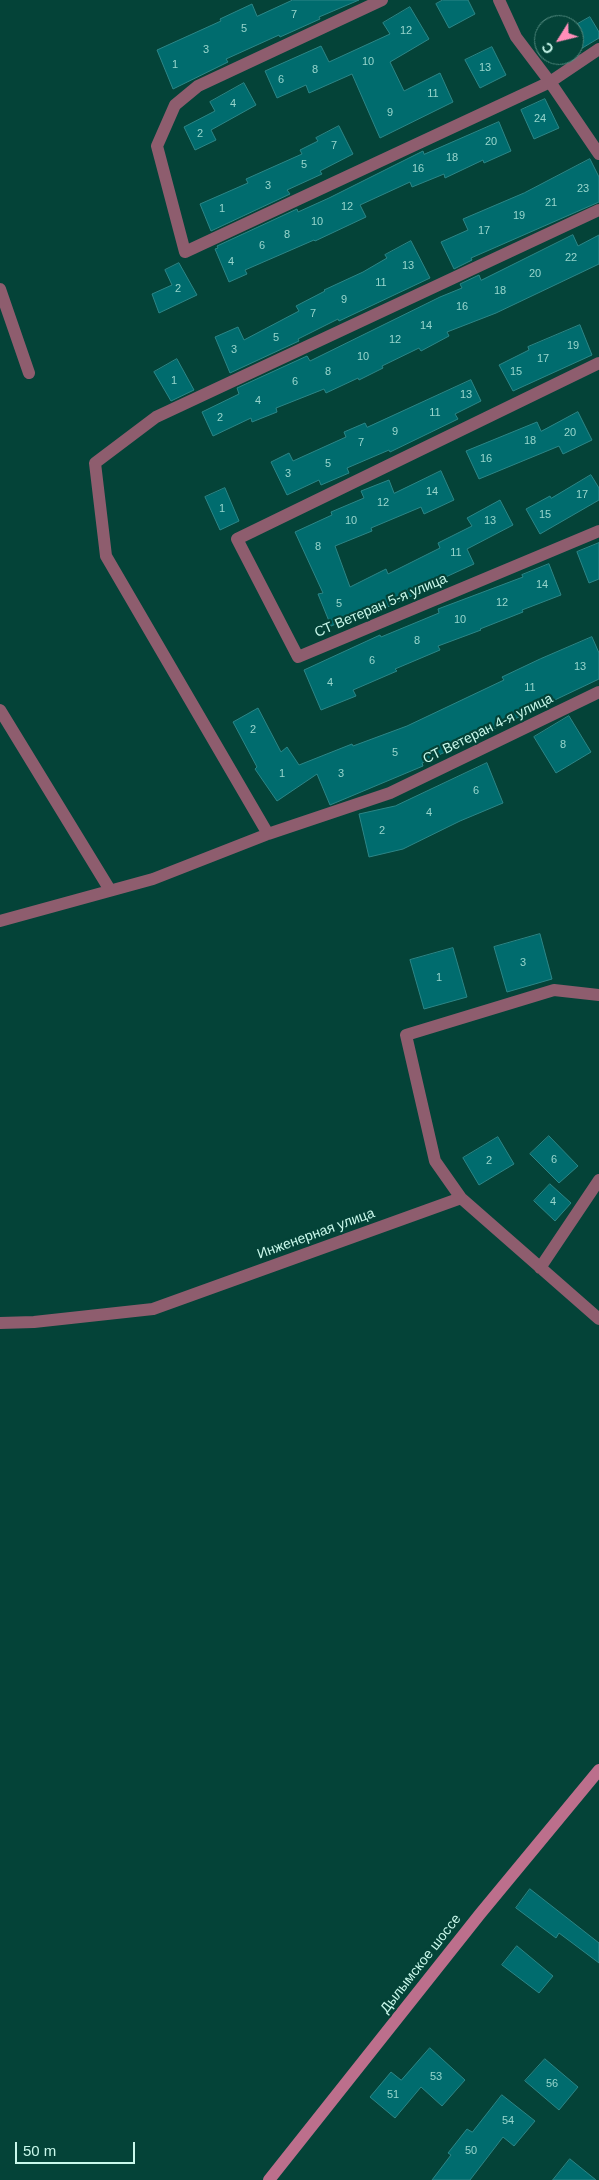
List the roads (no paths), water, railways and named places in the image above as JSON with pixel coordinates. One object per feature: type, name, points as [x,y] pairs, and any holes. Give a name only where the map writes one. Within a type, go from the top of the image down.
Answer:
[{"type":"main road","name":"Дылымское шоссе","points":[[269,2180],[480,1914],[599,1770]]},
{"type":"street","points":[[382,0],[198,86],[175,105],[157,146],[185,252],[550,82],[599,49]]},
{"type":"street","points":[[499,0],[516,37],[550,82],[599,154]]},
{"type":"street","points":[[268,834],[106,556],[95,463],[156,417],[599,210]]},
{"type":"street","points":[[0,289],[29,373]]},
{"type":"street","name":"СТ Ветеран 5-я улица","points":[[599,363],[237,539],[298,657],[599,531]]},
{"type":"street","name":"СТ Ветеран 4-я улица","points":[[0,921],[152,878],[268,834],[390,793],[599,692]]},
{"type":"street","points":[[0,710],[110,890]]},
{"type":"street","points":[[599,996],[554,990],[406,1035],[435,1161],[461,1198],[599,1319]]},
{"type":"street","points":[[540,1268],[599,1180]]},
{"type":"street","name":"Инженерная улица","points":[[0,1323],[34,1322],[152,1309],[461,1198]]}]
